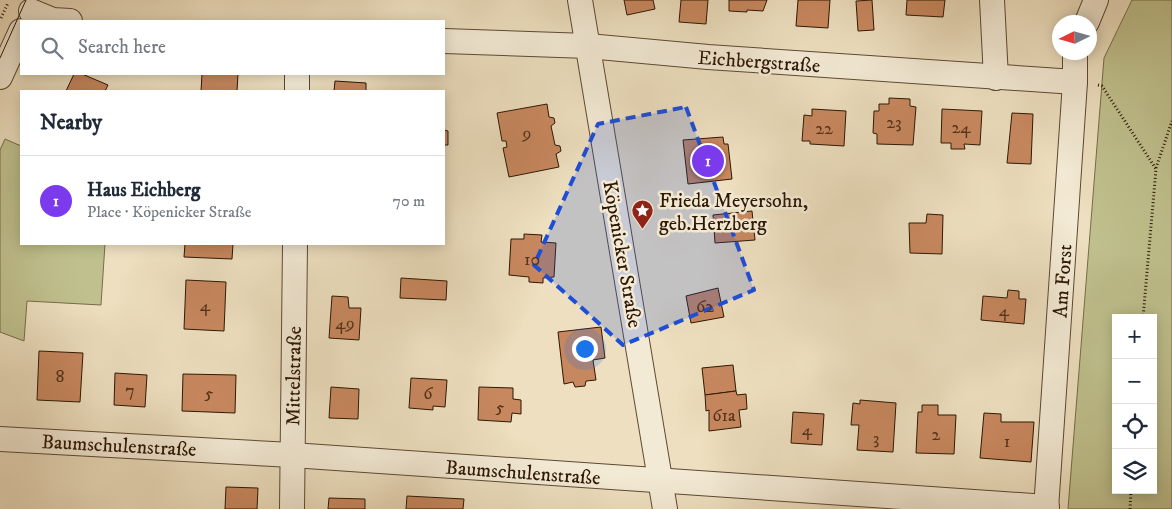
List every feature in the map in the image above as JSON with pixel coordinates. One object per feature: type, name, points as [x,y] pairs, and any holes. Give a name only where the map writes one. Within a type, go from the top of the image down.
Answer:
[{"type":"street","name":"Köpenicker Straße","points":[[580,0],[665,509]]},
{"type":"street","points":[[992,0],[996,78]]},
{"type":"street","points":[[1090,15],[1096,0]]},
{"type":"street","points":[[0,78],[20,27]]},
{"type":"street","name":"Eichbergstraße","points":[[445,41],[588,46],[708,58],[1075,82]]},
{"type":"street","name":"Am Forst","points":[[1046,508],[1075,60]]},
{"type":"street","points":[[297,75],[297,90]]},
{"type":"street","name":"Mittelstraße","points":[[292,509],[295,245]]},
{"type":"street","name":"Baumschulenstraße","points":[[0,439],[292,455],[1046,508]]},
{"type":"path","points":[[0,20],[9,0]]},
{"type":"path","points":[[1075,82],[1102,86],[1156,169]]},
{"type":"path","points":[[1143,314],[1156,169],[1172,121]]},
{"type":"path","points":[[1130,509],[1131,494]]},
{"type":"highlighted area","points":[[686,107],[754,290],[623,345],[534,265],[598,124]]},
{"type":"green space","points":[[1132,0],[1172,0],[1172,509],[1068,509],[1104,58]]},
{"type":"green space","points":[[5,139],[20,146],[20,245],[105,245],[101,305],[27,301],[24,341],[0,332],[0,150]]},
{"type":"building","points":[[624,0],[653,0],[655,9],[627,15]]},
{"type":"building","points":[[681,0],[708,0],[706,24],[679,22]]},
{"type":"building","points":[[729,0],[767,0],[763,11],[747,10],[747,12],[729,11]]},
{"type":"building","points":[[798,0],[830,0],[828,28],[796,26]]},
{"type":"building","points":[[872,0],[874,30],[858,31],[856,1]]},
{"type":"building","points":[[907,0],[945,0],[943,17],[906,15]]},
{"type":"building","points":[[74,75],[84,75],[108,85],[106,90],[66,90]]},
{"type":"building","points":[[202,75],[238,75],[237,90],[201,90]]},
{"type":"building","points":[[335,81],[366,83],[366,90],[334,90]]},
{"type":"building","points":[[889,98],[910,99],[910,106],[916,107],[913,145],[877,144],[877,134],[873,133],[874,111],[879,111],[879,104],[889,104]]},
{"type":"building","points":[[547,104],[549,117],[554,118],[555,123],[551,126],[555,145],[560,146],[561,151],[556,154],[559,167],[509,177],[503,148],[507,147],[506,141],[502,141],[497,113]]},
{"type":"building","points":[[812,109],[846,111],[844,146],[810,144],[810,141],[802,141],[804,115],[812,116]]},
{"type":"building","points":[[942,109],[982,111],[980,145],[964,144],[965,149],[951,149],[951,143],[941,143]]},
{"type":"building","points":[[1012,113],[1033,114],[1031,164],[1007,163]]},
{"type":"building","points":[[445,130],[448,131],[448,145],[445,145]]},
{"type":"building","points":[[723,137],[724,144],[728,144],[732,179],[688,184],[683,140]]},
{"type":"building","points":[[752,211],[755,240],[715,243],[713,215]]},
{"type":"building","points":[[927,214],[943,215],[942,254],[910,253],[909,223],[926,223]]},
{"type":"building","points":[[524,234],[542,235],[541,242],[556,243],[554,277],[543,278],[543,283],[529,282],[529,277],[509,275],[511,239],[524,239]]},
{"type":"building","points":[[185,245],[233,245],[232,259],[184,257]]},
{"type":"building","points":[[401,278],[447,281],[446,300],[400,298]]},
{"type":"building","points":[[186,280],[226,282],[224,331],[184,329]]},
{"type":"building","points":[[718,288],[724,317],[691,323],[686,296]]},
{"type":"building","points":[[1008,290],[1019,291],[1019,299],[1026,299],[1024,324],[981,320],[983,296],[1007,298]]},
{"type":"building","points":[[332,296],[348,297],[349,308],[361,308],[359,340],[329,338]]},
{"type":"building","points":[[601,327],[605,358],[593,360],[596,380],[586,381],[585,386],[575,387],[573,382],[564,384],[558,332]]},
{"type":"building","points":[[39,351],[83,353],[80,402],[37,400]]},
{"type":"building","points":[[733,365],[736,391],[705,395],[702,368]]},
{"type":"building","points":[[115,373],[147,375],[145,407],[114,405]]},
{"type":"building","points":[[183,374],[236,375],[235,413],[182,411]]},
{"type":"building","points":[[411,378],[447,380],[445,407],[433,406],[433,410],[409,408]]},
{"type":"building","points":[[331,387],[359,389],[358,419],[329,418]]},
{"type":"building","points":[[479,387],[513,388],[513,399],[521,400],[521,414],[512,413],[511,422],[478,420]]},
{"type":"building","points":[[736,391],[737,395],[746,394],[747,409],[739,410],[741,427],[709,431],[709,410],[706,411],[705,395]]},
{"type":"building","points":[[860,400],[896,403],[893,452],[857,450],[859,425],[851,425],[853,403],[860,404]]},
{"type":"building","points":[[922,405],[938,405],[938,415],[956,415],[954,454],[916,453],[918,412],[922,412]]},
{"type":"building","points":[[793,412],[824,414],[822,445],[791,443]]},
{"type":"building","points":[[984,413],[1001,414],[1001,422],[1034,422],[1031,462],[980,458]]},
{"type":"building","points":[[226,487],[258,488],[257,509],[225,509]]},
{"type":"building","points":[[407,496],[464,499],[463,509],[406,509]]},
{"type":"building","points":[[329,498],[365,499],[365,509],[328,509]]},
{"type":"tram line","points":[[0,58],[26,0]]},
{"type":"place","name":"Haus Eichberg","points":[[708,161]]},
{"type":"place","name":"Frieda Meyersohn, geb.Herzberg","points":[[643,230]]}]
